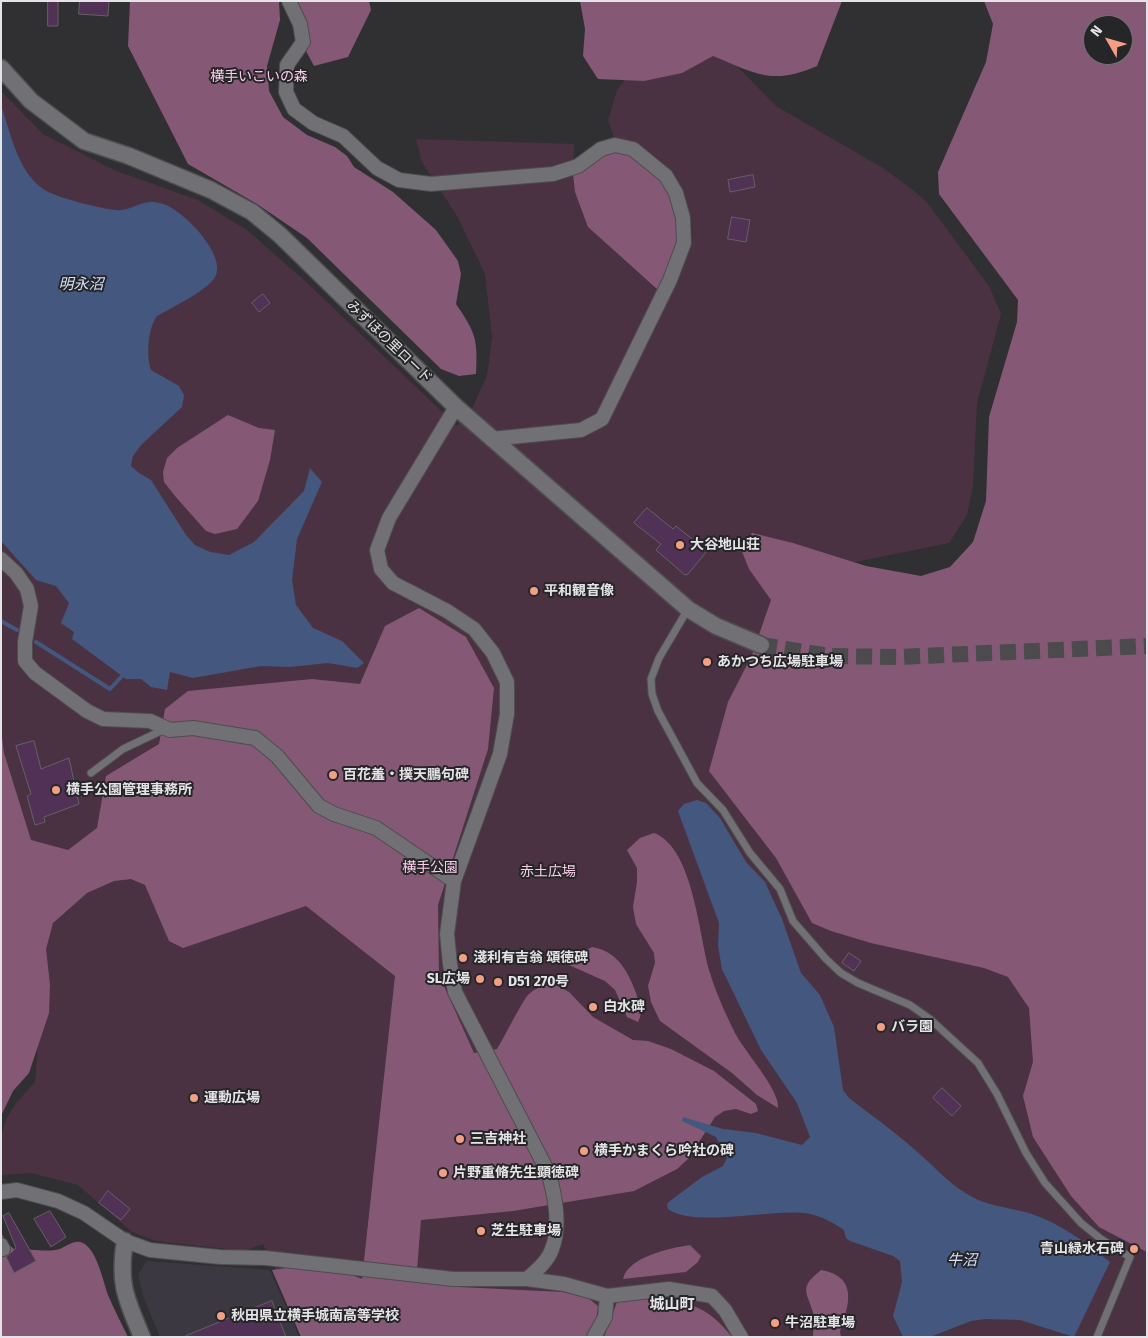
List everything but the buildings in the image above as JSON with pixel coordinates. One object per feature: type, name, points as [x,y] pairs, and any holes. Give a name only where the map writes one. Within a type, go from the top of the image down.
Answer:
[{"type":"street","points":[[289,1],[300,24],[303,42],[287,65],[286,92],[294,109],[313,123],[343,136],[377,168],[399,180],[431,184],[553,174],[578,166],[600,150],[615,145],[632,149],[654,164],[666,176],[676,193],[683,218],[684,243],[670,280],[602,418],[581,430],[491,438]]},
{"type":"street","name":"みずほの里ロード","points":[[1,68],[31,101],[84,141],[179,175],[252,212],[280,235],[456,407],[688,609],[716,626],[761,645]]},
{"type":"street","points":[[456,407],[389,518],[377,550],[381,569],[392,583],[447,611],[474,629],[493,653],[507,682],[507,714],[500,754],[454,881],[448,934],[455,992],[552,1183],[556,1224],[553,1248],[542,1266],[527,1279]]},
{"type":"street","points":[[1,559],[16,573],[27,589],[32,606],[25,642],[25,661],[35,673],[87,711],[103,719],[150,721],[170,730],[194,728],[255,738],[277,756],[319,806],[334,814],[376,828],[454,881]]},
{"type":"street","points":[[1,1192],[17,1190],[58,1201],[84,1212],[125,1241],[150,1250],[273,1258],[453,1279],[527,1279],[564,1284],[607,1296],[669,1289],[712,1296],[725,1310],[741,1337]]},
{"type":"street","points":[[125,1241],[121,1265],[123,1290],[142,1337]]},
{"type":"street","points":[[594,1337],[605,1317],[607,1296]]},
{"type":"lane","points":[[688,609],[659,658],[651,679],[652,694],[658,711],[689,769],[697,783],[723,810],[750,853],[780,889],[793,921],[826,959],[842,973],[858,983],[910,1005],[930,1019],[978,1063],[997,1094],[1026,1153],[1045,1183],[1082,1223],[1101,1239],[1130,1256],[1097,1337]]},
{"type":"lane","points":[[91,773],[123,748],[166,729]]},
{"type":"shaded area","name":"秋田県立横手城南高等学校","points":[[147,1261],[270,1270],[299,1337],[160,1337],[143,1296],[138,1274]]},
{"type":"green space","name":"横手いこいの森","points":[[130,1],[279,1],[280,20],[267,66],[269,91],[283,117],[307,135],[335,147],[347,156],[354,167],[393,192],[436,230],[458,261],[461,274],[456,304],[471,329],[476,343],[476,374],[459,376],[441,369],[307,238],[257,204],[188,164],[128,46]]},
{"type":"green space","points":[[297,1],[369,1],[371,10],[348,57],[314,66],[306,51],[307,26]]},
{"type":"green space","points":[[580,1],[842,1],[817,66],[788,75],[764,75],[713,56],[682,73],[644,81],[598,79],[583,56],[585,29]]},
{"type":"green space","points":[[984,1],[1147,1],[1147,1252],[1099,1227],[1071,1196],[1033,1137],[1023,1096],[1033,1062],[1029,1008],[1008,977],[984,968],[871,943],[812,923],[776,858],[709,771],[728,702],[752,655],[771,600],[749,569],[741,549],[752,533],[793,543],[866,566],[921,576],[950,567],[973,542],[986,501],[989,417],[1017,322],[1018,300],[939,194],[938,172],[986,62],[993,24]]},
{"type":"green space","name":"横手公園","points":[[663,33],[729,58],[776,106],[883,168],[913,190],[926,201],[989,286],[1001,314],[977,403],[973,485],[967,515],[949,543],[806,572],[1147,663],[1147,1337],[322,1337],[278,1275],[263,1244],[244,1251],[156,1241],[132,1232],[78,1185],[31,1173],[1,1175],[1,1144],[5,1123],[15,1105],[35,1082],[39,1033],[1,923],[1,91],[43,134],[114,170],[198,200],[247,230],[304,280],[457,426],[471,411],[487,375],[492,337],[485,274],[457,216],[422,162],[416,139],[574,144],[573,174],[588,227],[667,299],[685,261],[692,239],[692,224],[688,209],[678,182],[663,163],[643,149],[615,140],[608,120],[617,90]]},
{"type":"green space","points":[[614,149],[631,152],[664,177],[679,219],[679,243],[659,291],[588,227],[575,192],[573,174]]},
{"type":"green space","points":[[228,415],[259,428],[275,430],[270,460],[258,501],[237,529],[215,534],[206,531],[175,496],[164,482],[163,472],[167,458],[177,448]]},
{"type":"green space","points":[[419,608],[466,637],[494,688],[488,749],[438,905],[439,975],[474,1053],[497,1049],[522,1003],[529,994],[538,988],[554,984],[569,992],[593,1017],[633,1040],[648,1041],[671,1049],[714,1071],[756,1104],[758,1111],[751,1114],[736,1109],[724,1111],[715,1117],[688,1159],[677,1169],[634,1191],[513,1211],[421,1220],[416,1282],[459,1287],[563,1292],[588,1298],[598,1306],[596,1322],[586,1337],[301,1337],[272,1270],[300,1266],[333,1268],[362,1279],[395,976],[306,906],[183,948],[169,941],[145,885],[131,879],[114,881],[87,893],[53,923],[46,949],[50,985],[49,1013],[29,1073],[13,1091],[1,1116],[1,729],[4,753],[31,840],[68,850],[97,828],[106,776],[159,744],[165,709],[188,691],[312,679],[360,684],[385,626]]},
{"type":"green space","points":[[654,833],[667,842],[678,856],[693,895],[706,958],[718,996],[735,1033],[768,1081],[777,1100],[778,1108],[757,1095],[732,1073],[660,1021],[651,1002],[648,986],[655,963],[654,953],[636,924],[633,907],[637,868],[627,850],[640,838]]},
{"type":"green space","points":[[592,947],[608,953],[625,970],[633,985],[640,1008],[641,1014],[638,1022],[627,1017],[615,990],[605,981],[569,965],[572,958]]},
{"type":"green space","points":[[1,1232],[6,1242],[17,1252],[26,1250],[55,1250],[76,1242],[83,1243],[88,1247],[96,1259],[108,1295],[128,1337],[1,1337]]},
{"type":"green space","points":[[690,1245],[701,1256],[698,1262],[686,1272],[623,1279],[626,1271],[641,1259],[661,1251]]},
{"type":"green space","points":[[821,1270],[841,1279],[846,1286],[848,1302],[840,1332],[841,1337],[813,1337],[814,1316],[806,1291],[809,1282]]},
{"type":"green space","points":[[645,1299],[672,1301],[694,1306],[713,1317],[732,1337],[604,1337],[617,1302]]},
{"type":"water","name":"明永沼","points":[[1,105],[21,162],[34,181],[43,189],[57,196],[116,210],[128,209],[149,202],[163,204],[191,223],[208,244],[217,266],[216,275],[213,280],[190,298],[157,316],[150,334],[149,364],[151,370],[179,386],[184,395],[182,407],[141,445],[133,456],[131,466],[151,480],[186,535],[195,545],[210,552],[229,555],[254,542],[304,491],[310,468],[322,482],[297,539],[292,580],[296,605],[313,628],[342,641],[364,663],[357,668],[328,663],[290,667],[261,666],[193,678],[170,672],[167,690],[151,687],[141,679],[126,679],[72,639],[74,632],[61,623],[69,603],[56,586],[36,580],[1,541]]},
{"type":"water","name":"牛沼","points":[[697,800],[706,803],[720,818],[746,862],[765,882],[782,919],[801,973],[820,995],[834,1027],[843,1090],[849,1098],[899,1136],[947,1179],[967,1194],[997,1206],[1029,1213],[1051,1222],[1082,1240],[1110,1262],[1074,1337],[1020,1320],[985,1319],[971,1321],[930,1337],[903,1337],[893,1316],[902,1282],[900,1261],[893,1256],[850,1241],[846,1238],[844,1230],[816,1215],[790,1212],[713,1218],[679,1214],[668,1209],[667,1204],[670,1201],[702,1177],[723,1166],[727,1158],[716,1137],[682,1121],[683,1117],[723,1129],[756,1133],[802,1145],[810,1137],[797,1103],[761,1050],[722,969],[718,946],[719,923],[678,811],[684,804]]},
{"type":"waterway","points":[[1,621],[17,630]]},
{"type":"waterway","points":[[36,642],[110,689],[124,674]]},
{"type":"tunnel","points":[[761,645],[830,656],[898,657],[1147,646]]},
{"type":"place","name":"大谷地山荘","points":[[680,545]]},
{"type":"place","name":"平和観音像","points":[[534,591]]},
{"type":"place","name":"あかつち広場駐車場","points":[[707,662]]},
{"type":"place","name":"百花羞・撲天鵬句碑","points":[[333,775]]},
{"type":"place","name":"横手公園管理事務所","points":[[56,790]]},
{"type":"place","name":"淺利有吉翁 頌徳碑","points":[[463,958]]},
{"type":"place","name":"SL広場","points":[[480,979]]},
{"type":"place","name":"D51 270号","points":[[498,982]]},
{"type":"place","name":"白水碑","points":[[593,1007]]},
{"type":"place","name":"バラ園","points":[[881,1027]]},
{"type":"place","name":"運動広場","points":[[194,1098]]},
{"type":"place","name":"三吉神社","points":[[460,1139]]},
{"type":"place","name":"横手かまくら吟社の碑","points":[[584,1151]]},
{"type":"place","name":"片野重脩先生顕徳碑","points":[[443,1173]]},
{"type":"place","name":"芝生駐車場","points":[[481,1231]]},
{"type":"place","name":"青山緑水石碑","points":[[1134,1249]]},
{"type":"place","name":"秋田県立横手城南高等学校","points":[[221,1316]]},
{"type":"place","name":"牛沼駐車場","points":[[775,1323]]},
{"type":"district","name":"城山町","points":[[672,1305]]},
{"type":"park label","name":"赤土広場","points":[[548,872]]}]
